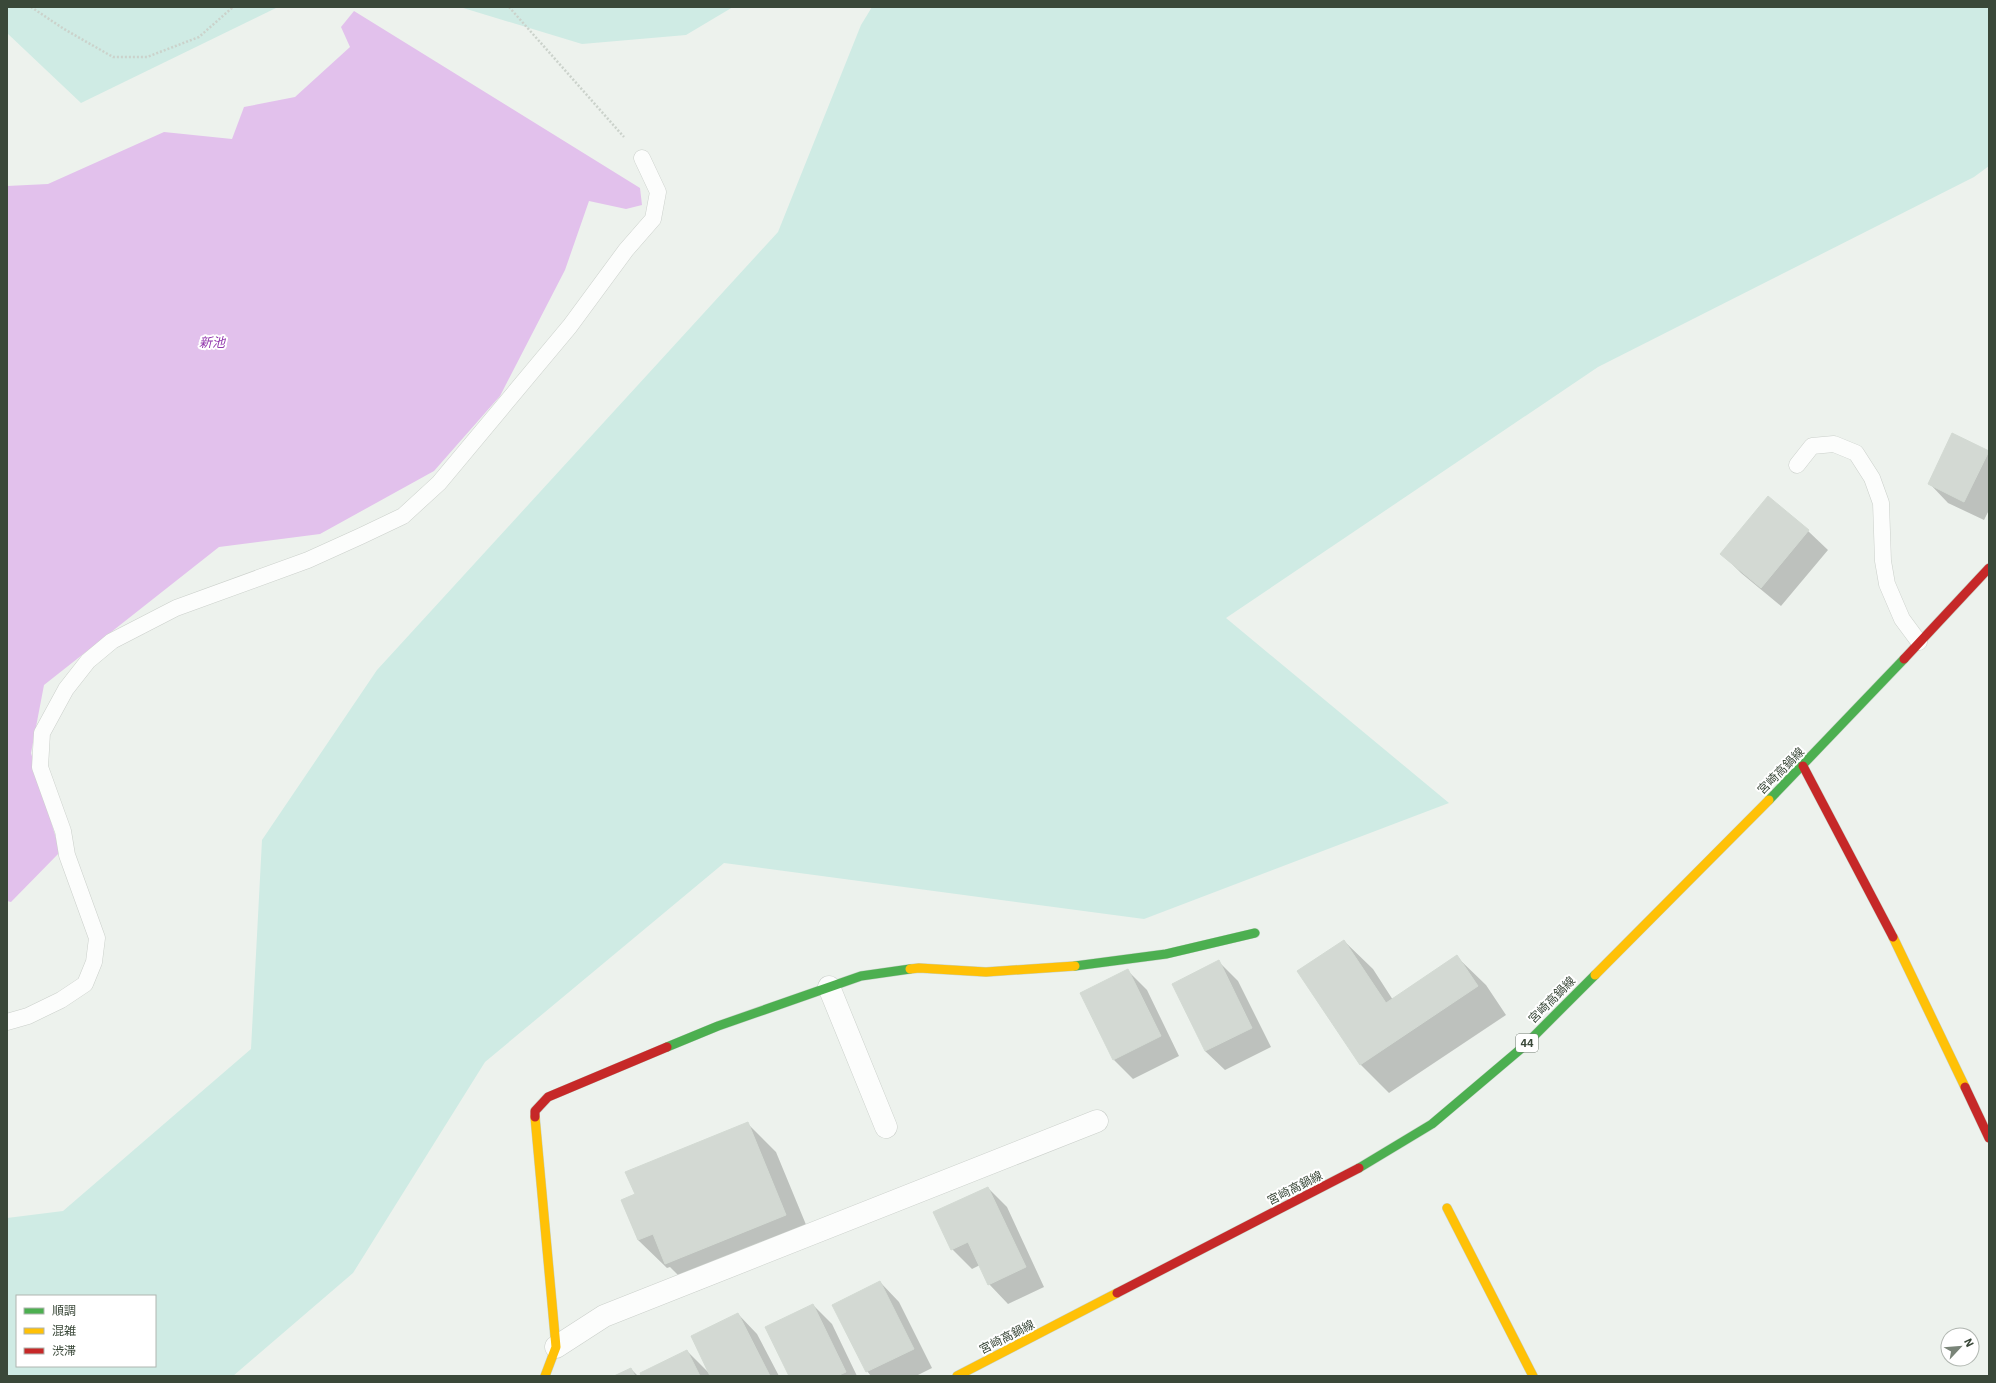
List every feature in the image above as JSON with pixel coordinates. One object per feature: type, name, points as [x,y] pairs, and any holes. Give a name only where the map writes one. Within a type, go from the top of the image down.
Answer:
[{"type":"street","name":"宮崎高鍋線","points":[[957,1376],[1347,1175],[1432,1124],[1523,1046],[1803,766],[1989,568]]},
{"type":"street","points":[[1803,766],[1886,925],[1989,1138]]},
{"type":"street","points":[[545,1376],[556,1347],[535,1111],[548,1097],[718,1026],[861,976],[919,968],[986,972],[1075,966],[1166,954],[1255,933]]},
{"type":"street","points":[[829,987],[886,1127]]},
{"type":"street","points":[[556,1347],[604,1316],[1097,1121]]},
{"type":"street","points":[[1447,1208],[1533,1376]]},
{"type":"lane","points":[[7,1022],[28,1016],[61,1000],[86,984],[94,962],[97,938],[67,855],[63,831],[40,767],[42,733],[66,689],[88,661],[112,641],[176,608],[308,560],[403,516],[439,483],[570,326],[626,250],[653,219],[658,192],[642,158]]},
{"type":"lane","points":[[1797,465],[1812,446],[1834,444],[1856,453],[1872,478],[1881,503],[1883,561],[1888,584],[1902,619],[1919,642]]},
{"type":"path","points":[[31,7],[64,29],[113,57],[147,57],[199,37],[233,7]]},
{"type":"path","points":[[509,7],[642,158]]},
{"type":"shaded area","points":[[7,7],[278,7],[81,103],[7,33]]},
{"type":"shaded area","points":[[460,7],[733,7],[686,35],[582,44]]},
{"type":"shaded area","points":[[872,7],[1989,7],[1989,166],[1974,177],[1598,367],[1226,618],[1449,803],[1144,919],[724,863],[485,1062],[353,1273],[233,1376],[7,1376],[7,1218],[63,1211],[251,1049],[262,840],[377,670],[778,232],[861,25]]},
{"type":"water","name":"新池","points":[[354,11],[640,188],[642,205],[626,209],[589,201],[565,270],[500,396],[434,471],[320,534],[219,547],[44,685],[31,753],[60,852],[11,902],[7,901],[7,186],[48,184],[164,132],[232,139],[244,107],[295,97],[350,47],[341,27]]},
{"type":"building","points":[[1952,433],[1989,451],[1964,502],[1928,484]]},
{"type":"building","points":[[1768,496],[1809,530],[1761,588],[1720,554]]},
{"type":"building","points":[[1344,940],[1386,1003],[1457,955],[1478,986],[1360,1065],[1297,971]]},
{"type":"building","points":[[1219,960],[1252,1028],[1205,1051],[1172,984]]},
{"type":"building","points":[[1128,969],[1161,1036],[1113,1060],[1080,993]]},
{"type":"building","points":[[748,1122],[786,1215],[665,1264],[653,1234],[638,1240],[621,1200],[635,1194],[625,1172]]},
{"type":"building","points":[[988,1187],[1026,1267],[988,1285],[968,1242],[951,1250],[933,1212]]},
{"type":"building","points":[[880,1281],[914,1349],[866,1372],[832,1305]]},
{"type":"building","points":[[813,1304],[846,1372],[837,1376],[789,1376],[765,1327]]},
{"type":"building","points":[[738,1313],[770,1376],[710,1376],[691,1336]]},
{"type":"building","points":[[687,1350],[700,1376],[641,1376],[640,1373]]},
{"type":"building","points":[[631,1368],[635,1376],[614,1376]]},
{"type":"traffic: fast","points":[[1769,800],[1904,659]]},
{"type":"traffic: fast","points":[[1075,966],[1166,954],[1255,933]]},
{"type":"traffic: fast","points":[[667,1047],[718,1026],[861,976],[910,969]]},
{"type":"traffic: fast","points":[[1359,1168],[1432,1124],[1523,1047],[1595,975]]},
{"type":"traffic: slow","points":[[1595,975],[1769,800]]},
{"type":"traffic: slow","points":[[1893,937],[1965,1087]]},
{"type":"traffic: slow","points":[[910,969],[919,968],[986,972],[1075,966]]},
{"type":"traffic: slow","points":[[535,1117],[556,1347],[545,1376]]},
{"type":"traffic: slow","points":[[1447,1208],[1533,1376]]},
{"type":"traffic: slow","points":[[957,1376],[1117,1293]]},
{"type":"traffic: jam","points":[[1904,659],[1989,568]]},
{"type":"traffic: jam","points":[[1803,766],[1893,937]]},
{"type":"traffic: jam","points":[[535,1117],[535,1111],[548,1097],[667,1047]]},
{"type":"traffic: jam","points":[[1965,1087],[1989,1138]]},
{"type":"traffic: jam","points":[[1117,1293],[1359,1168]]}]
